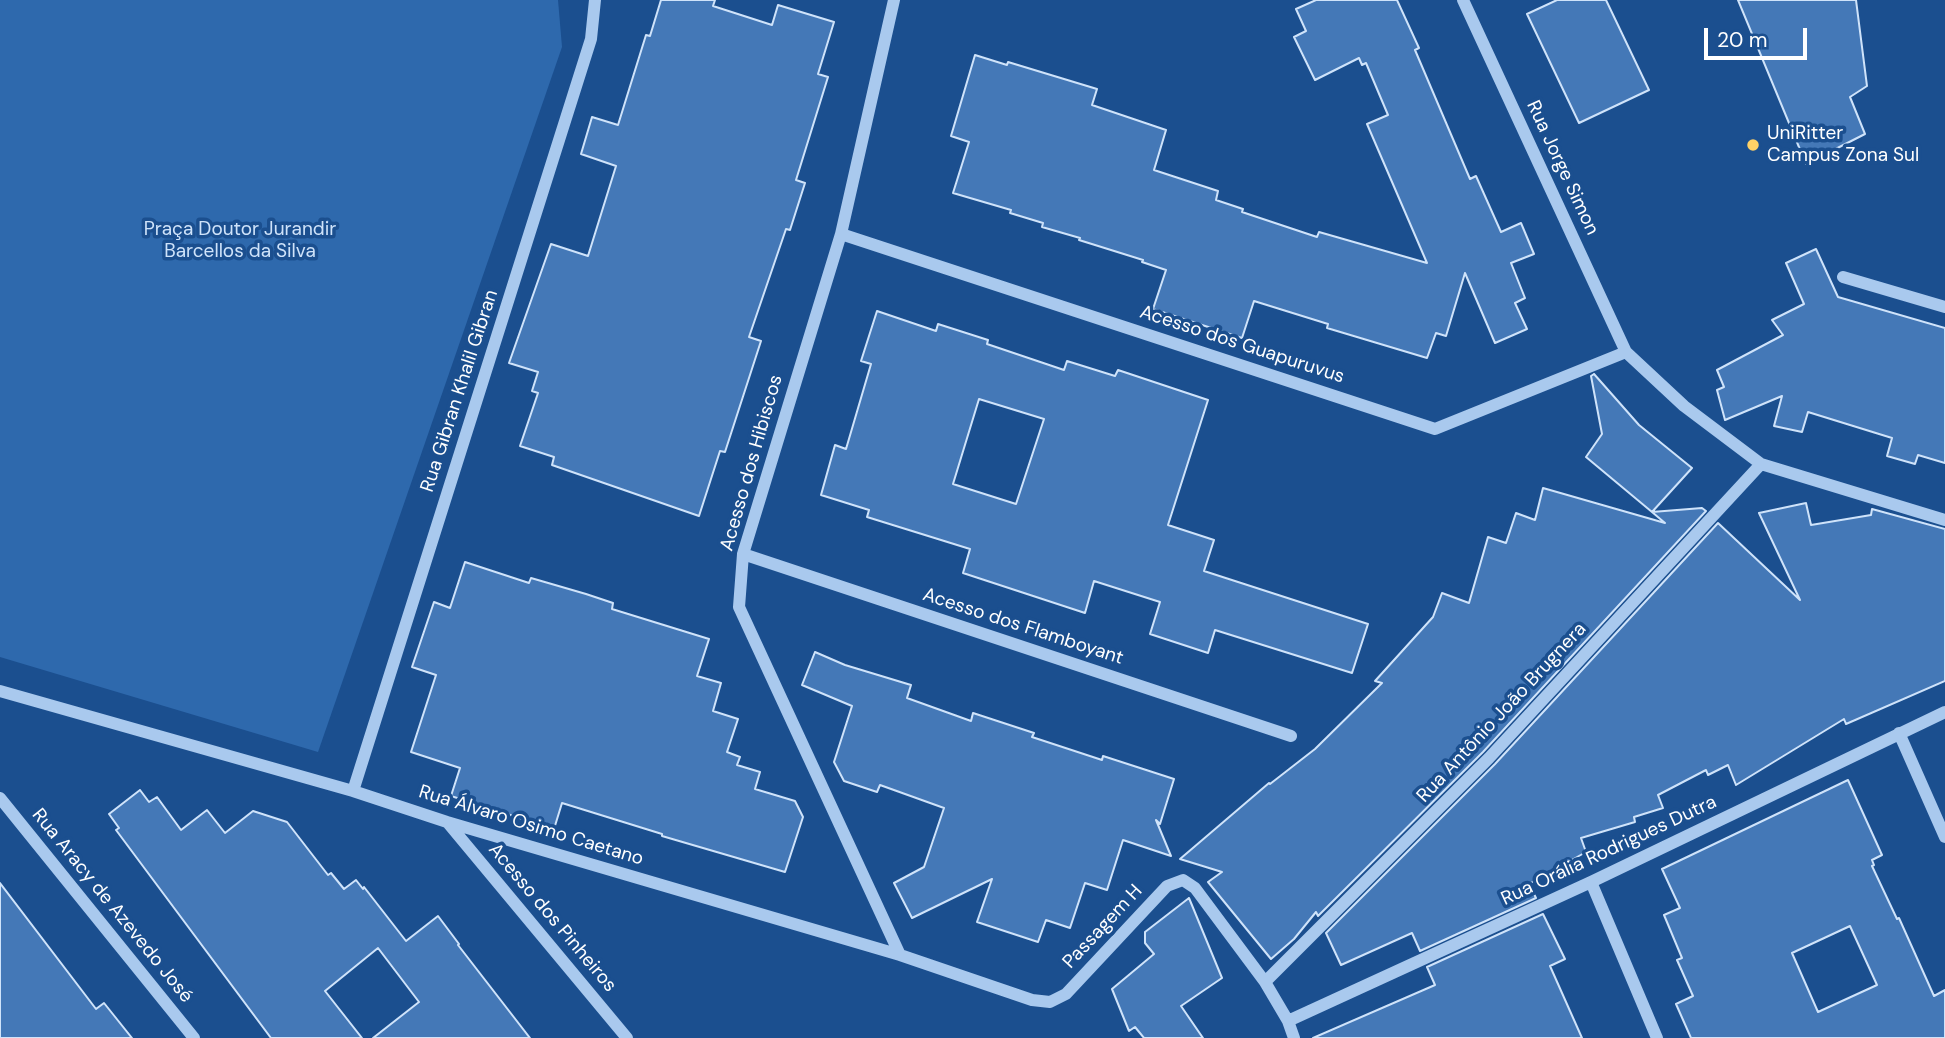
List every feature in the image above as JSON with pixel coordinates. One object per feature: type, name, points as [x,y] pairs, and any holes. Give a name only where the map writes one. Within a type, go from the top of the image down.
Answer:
[{"type":"street","name":"Rua Gibran Khalil Gibran","points":[[353,791],[591,39],[595,0]]},
{"type":"street","name":"Acesso dos Hibiscos","points":[[894,0],[841,234],[743,554],[739,607],[900,955]]},
{"type":"street","name":"Rua Jorge Simon","points":[[1463,0],[1626,352]]},
{"type":"street","name":"Acesso dos Guapuruvus","points":[[841,234],[1435,429],[1626,352]]},
{"type":"street","points":[[1843,277],[1945,307]]},
{"type":"street","points":[[1626,352],[1684,406],[1761,464],[1945,520]]},
{"type":"street","name":"Rua Antônio João Brugnera","points":[[1265,982],[1489,758],[1761,464]]},
{"type":"street","name":"Acesso dos Flamboyant","points":[[743,554],[1291,736]]},
{"type":"street","name":"Rua Álvaro Osimo Caetano","points":[[0,691],[353,791],[447,822],[900,955],[1032,1000],[1050,1002]]},
{"type":"street","name":"Rua Orália Rodrigues Dutra","points":[[1287,1021],[1591,882],[1945,712]]},
{"type":"street","points":[[1899,733],[1945,836]]},
{"type":"street","name":"Rua Aracy de Azevedo José","points":[[0,797],[194,1038]]},
{"type":"street","name":"Acesso dos Pinheiros","points":[[447,822],[627,1038]]},
{"type":"street","name":"Passagem H","points":[[1050,1002],[1066,994],[1167,886],[1183,880],[1195,888],[1265,982]]},
{"type":"street","points":[[1591,882],[1657,1038]]},
{"type":"street","points":[[1265,982],[1294,1038]]},
{"type":"green space","name":"Praça Doutor Jurandir Barcellos da Silva","points":[[0,0],[558,0],[562,47],[318,752],[0,657]]},
{"type":"building","points":[[661,0],[715,0],[713,6],[772,25],[778,5],[834,22],[818,74],[828,77],[796,180],[805,183],[790,230],[786,229],[749,337],[761,341],[725,452],[720,451],[699,516],[552,465],[554,457],[520,446],[538,393],[532,391],[538,372],[509,363],[551,244],[588,256],[616,166],[581,154],[592,117],[618,125],[646,35],[650,36]]},
{"type":"building","points":[[1316,0],[1397,0],[1419,48],[1415,50],[1470,179],[1476,176],[1501,232],[1521,223],[1534,254],[1511,263],[1525,298],[1515,303],[1527,329],[1495,343],[1465,273],[1446,336],[1436,333],[1427,358],[1327,328],[1328,324],[1254,301],[1242,338],[1153,309],[1166,270],[1042,227],[1043,223],[1010,213],[1011,210],[953,193],[969,142],[951,136],[975,55],[1007,65],[1008,62],[1097,89],[1092,105],[1166,130],[1154,170],[1218,191],[1216,200],[1243,209],[1242,212],[1317,237],[1319,232],[1427,263],[1367,124],[1388,115],[1366,63],[1362,65],[1359,58],[1315,80],[1294,37],[1306,31],[1296,9]]},
{"type":"building","points":[[1557,0],[1606,0],[1649,90],[1579,123],[1527,14]]},
{"type":"building","points":[[1738,0],[1856,0],[1867,86],[1850,97],[1865,134],[1806,164]]},
{"type":"building","points":[[1816,249],[1838,297],[1945,328],[1945,463],[1918,455],[1915,464],[1887,456],[1892,438],[1808,412],[1802,432],[1774,426],[1782,396],[1725,420],[1717,390],[1724,387],[1717,370],[1783,335],[1772,320],[1804,304],[1786,263]]},
{"type":"building","points":[[877,311],[936,331],[938,324],[988,340],[987,344],[1064,370],[1067,361],[1115,376],[1118,370],[1208,400],[1168,525],[1214,540],[1204,571],[1368,624],[1352,673],[1215,630],[1208,653],[1150,634],[1160,602],[1094,581],[1085,613],[963,573],[970,549],[867,517],[869,510],[821,495],[835,445],[846,449],[871,364],[861,361]],"holes":[[[979,399],[1044,419],[1016,504],[953,484]]]},
{"type":"building","points":[[1594,374],[1639,425],[1692,468],[1652,512],[1586,457],[1602,434],[1591,376]]},
{"type":"building","points":[[1543,488],[1665,523],[1652,512],[1702,508],[1706,511],[1483,752],[1318,916],[1316,912],[1294,939],[1271,959],[1208,882],[1222,872],[1180,859],[1269,783],[1315,749],[1382,683],[1375,681],[1433,617],[1442,593],[1469,603],[1488,537],[1506,543],[1516,513],[1535,520]]},
{"type":"building","points":[[1806,503],[1811,525],[1871,515],[1872,509],[1945,529],[1945,681],[1846,724],[1844,719],[1736,785],[1728,765],[1708,775],[1706,770],[1658,795],[1663,808],[1634,817],[1635,822],[1581,838],[1586,852],[1529,884],[1536,898],[1420,951],[1412,933],[1341,965],[1326,933],[1495,764],[1718,523],[1800,600],[1759,513]]},
{"type":"building","points":[[465,562],[529,583],[531,578],[586,594],[613,603],[612,609],[709,639],[697,676],[721,683],[713,711],[738,719],[727,752],[740,757],[737,765],[760,772],[755,789],[795,801],[803,817],[785,872],[562,803],[554,829],[451,796],[460,768],[411,752],[436,675],[412,667],[434,602],[450,608]]},
{"type":"building","points":[[815,652],[845,665],[911,685],[907,698],[971,721],[973,713],[1034,733],[1032,737],[1102,760],[1103,756],[1174,779],[1160,824],[1156,820],[1171,856],[1123,840],[1107,890],[1085,883],[1070,928],[1046,920],[1038,942],[977,922],[992,879],[912,918],[894,883],[924,867],[944,808],[880,785],[877,792],[844,781],[834,762],[852,706],[802,685]]},
{"type":"building","points":[[1848,780],[1882,855],[1872,860],[1872,866],[1934,996],[1945,990],[1945,1038],[1691,1038],[1676,1004],[1693,996],[1677,960],[1682,958],[1664,915],[1680,908],[1662,869]],"holes":[[[1850,926],[1877,985],[1818,1012],[1792,953]]]},
{"type":"building","points":[[140,790],[149,802],[157,797],[181,830],[207,810],[225,833],[253,811],[287,822],[328,875],[331,873],[344,889],[356,880],[363,889],[364,887],[406,941],[438,916],[530,1038],[373,1038],[419,1002],[378,948],[325,991],[362,1038],[271,1038],[116,830],[119,828],[109,814]]},
{"type":"building","points":[[0,883],[96,1009],[104,1003],[132,1038],[0,1038]]},
{"type":"building","points":[[1189,898],[1222,978],[1181,1006],[1203,1038],[1144,1038],[1135,1027],[1129,1031],[1112,989],[1154,954],[1145,943],[1145,932]]},
{"type":"building","points":[[1543,914],[1565,959],[1550,966],[1582,1038],[1313,1038],[1435,985],[1427,967]]},
{"type":"place","name":"UniRitter Campus Zona Sul","points":[[1753,145]]}]
